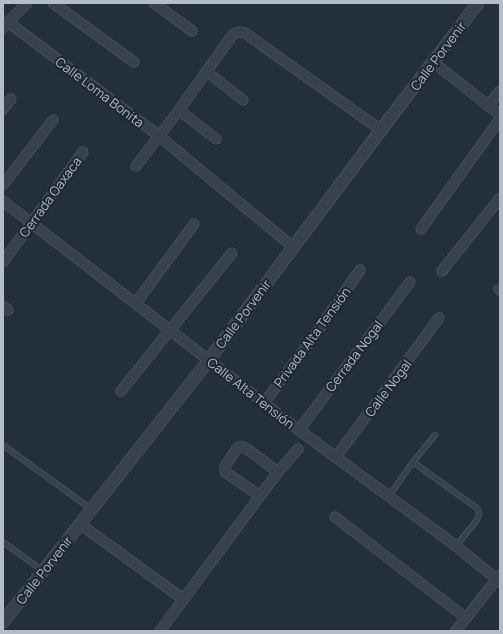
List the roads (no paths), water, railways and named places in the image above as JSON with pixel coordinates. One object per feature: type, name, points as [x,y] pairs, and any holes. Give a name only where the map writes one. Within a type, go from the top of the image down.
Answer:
[{"type":"street","points":[[5,25],[27,3]]},
{"type":"street","points":[[53,3],[134,62]]},
{"type":"street","points":[[154,3],[192,31]]},
{"type":"street","name":"Calle Porvenir","points":[[3,622],[209,360],[478,3]]},
{"type":"street","name":"Calle Loma Bonita","points":[[5,25],[159,136],[293,247]]},
{"type":"street","points":[[136,166],[207,72],[233,34],[239,32],[245,33],[381,130]]},
{"type":"street","points":[[433,62],[500,115]]},
{"type":"street","points":[[207,72],[243,100]]},
{"type":"street","points":[[488,106],[500,91]]},
{"type":"street","points":[[3,109],[11,99]]},
{"type":"street","points":[[179,110],[216,139]]},
{"type":"street","points":[[421,229],[500,119]]},
{"type":"street","points":[[3,185],[53,120]]},
{"type":"street","name":"Cerrada Oaxaca","points":[[3,262],[83,152]]},
{"type":"street","points":[[442,271],[500,198]]},
{"type":"street","name":"Calle Alta Tensión","points":[[3,202],[170,329],[299,430],[499,579]]},
{"type":"street","points":[[136,303],[194,224]]},
{"type":"street","points":[[121,390],[232,253]]},
{"type":"street","name":"Privada Alta Tensión","points":[[264,403],[312,339],[360,270]]},
{"type":"street","name":"Cerrada Nogal","points":[[299,430],[410,282]]},
{"type":"street","name":"Calle Nogal","points":[[336,457],[439,318]]},
{"type":"street","points":[[260,496],[225,472],[225,466],[238,447],[243,447],[278,472]]},
{"type":"street","points":[[160,631],[278,472],[298,449]]},
{"type":"street","points":[[335,517],[466,618]]},
{"type":"street","points":[[80,524],[183,599]]},
{"type":"street","points":[[456,631],[499,579]]},
{"type":"lane","points":[[389,496],[413,462],[435,435]]},
{"type":"lane","points":[[3,445],[91,509]]},
{"type":"lane","points":[[413,462],[478,509],[479,514],[477,520],[456,546]]},
{"type":"lane","points":[[3,542],[43,571]]}]
